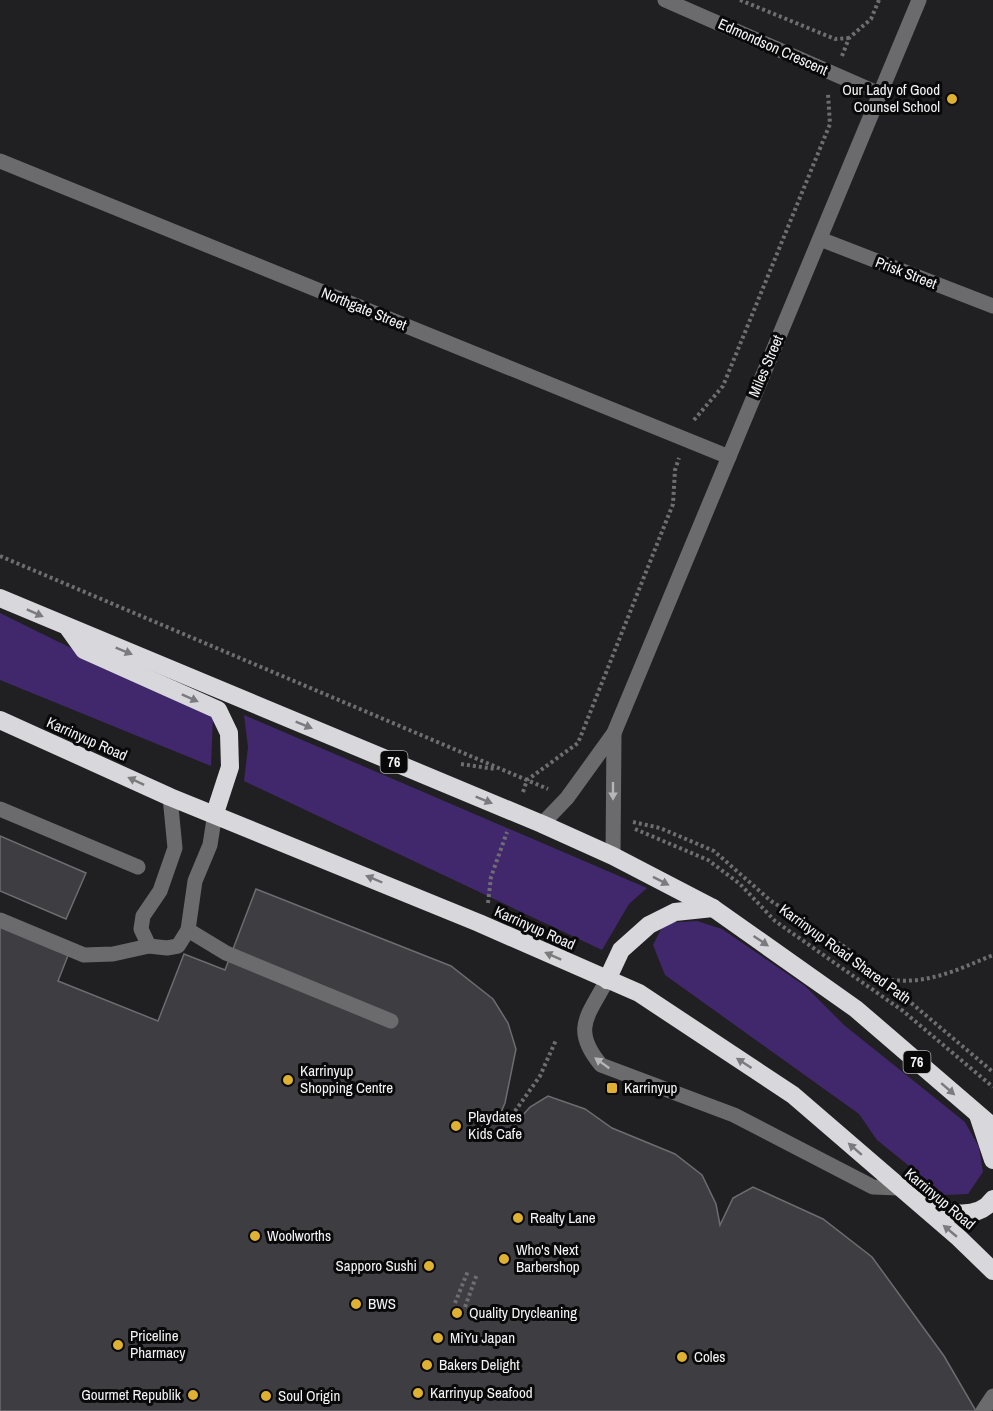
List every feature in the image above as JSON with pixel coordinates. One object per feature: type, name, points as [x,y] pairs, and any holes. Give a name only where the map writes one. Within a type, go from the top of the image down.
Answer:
[{"type":"highway","name":"76","points":[[0,598],[69,629],[515,812],[613,856],[713,908],[856,1010],[993,1127]]},
{"type":"highway","points":[[69,629],[84,650],[218,710],[229,733],[230,766],[215,813]]},
{"type":"highway","name":"Karrinyup Road","points":[[0,720],[171,797],[215,813],[479,923],[639,993],[793,1095],[993,1271]]},
{"type":"highway","points":[[607,980],[621,950],[649,925],[675,912],[713,908]]},
{"type":"highway","points":[[978,1115],[993,1160]]},
{"type":"highway","points":[[898,1188],[930,1206],[955,1213],[969,1214],[982,1209],[993,1199]]},
{"type":"street","name":"Edmondson Crescent","points":[[665,0],[880,94]]},
{"type":"street","name":"Miles Street","points":[[542,824],[567,798],[614,733],[919,0]]},
{"type":"street","name":"Northgate Street","points":[[0,161],[729,457]]},
{"type":"street","name":"Prisk Street","points":[[820,239],[993,306]]},
{"type":"street","name":"Miles Street","points":[[613,856],[614,733]]},
{"type":"street","points":[[149,945],[141,929],[143,916],[160,891],[175,848],[171,797]]},
{"type":"street","points":[[0,809],[138,867]]},
{"type":"street","points":[[0,921],[84,956],[113,954],[149,945],[167,948],[178,946],[188,930],[195,881],[210,845],[215,813]]},
{"type":"street","points":[[188,930],[226,953],[391,1021]]},
{"type":"street","points":[[607,980],[584,1021],[582,1035],[590,1052],[601,1065],[734,1115],[873,1187],[898,1188]]},
{"type":"street","points":[[983,1411],[993,1396]]},
{"type":"path","points":[[740,0],[835,39],[849,38]]},
{"type":"path","points":[[0,556],[527,780],[578,743],[673,504],[675,470],[695,416],[723,386],[830,124],[827,96],[849,38],[871,19],[879,0]]},
{"type":"path","points":[[479,923],[489,899],[491,877],[515,812]]},
{"type":"path","points":[[613,817],[660,828],[714,851],[771,901],[845,947],[993,1072]]},
{"type":"path","name":"Karrinyup Road Shared Path","points":[[613,817],[646,836],[708,860],[740,884],[775,921],[903,1011],[993,1088]]},
{"type":"path","points":[[882,978],[912,982],[936,978],[993,955]]},
{"type":"path","points":[[508,1121],[540,1076],[556,1040]]},
{"type":"path","points":[[455,1303],[468,1271]]},
{"type":"path","points":[[465,1307],[477,1274]]},
{"type":"shaded area","points":[[0,613],[213,718],[211,766],[0,680]]},
{"type":"shaded area","points":[[244,715],[647,888],[629,904],[602,950],[244,781],[248,747]]},
{"type":"shaded area","points":[[697,921],[722,929],[805,986],[844,1025],[965,1122],[979,1147],[983,1172],[968,1194],[945,1195],[877,1140],[859,1114],[665,975],[653,945],[664,923]]},
{"type":"building","points":[[0,836],[86,873],[66,919],[0,891]]},
{"type":"building","name":"Karrinyup Shopping Centre","points":[[256,889],[451,966],[493,999],[508,1023],[516,1049],[505,1103],[499,1117],[514,1125],[530,1107],[548,1096],[585,1109],[612,1128],[675,1154],[702,1175],[716,1204],[720,1225],[733,1198],[753,1187],[823,1219],[872,1257],[944,1356],[976,1411],[0,1411],[0,925],[69,953],[58,981],[158,1021],[184,954],[225,970]]},
{"type":"place","name":"Our Lady of Good Counsel School","points":[[952,99]]},
{"type":"place","name":"Karrinyup Shopping Centre","points":[[288,1080]]},
{"type":"place","name":"Karrinyup","points":[[612,1088]]},
{"type":"place","name":"Playdates Kids Cafe","points":[[456,1126]]},
{"type":"place","name":"Realty Lane","points":[[518,1218]]},
{"type":"place","name":"Woolworths","points":[[255,1236]]},
{"type":"place","name":"Who's Next Barbershop","points":[[504,1259]]},
{"type":"place","name":"Sapporo Sushi","points":[[429,1266]]},
{"type":"place","name":"BWS","points":[[356,1304]]},
{"type":"place","name":"Quality Drycleaning","points":[[457,1313]]},
{"type":"place","name":"MiYu Japan","points":[[438,1338]]},
{"type":"place","name":"Priceline Pharmacy","points":[[118,1345]]},
{"type":"place","name":"Coles","points":[[682,1357]]},
{"type":"place","name":"Bakers Delight","points":[[427,1365]]},
{"type":"place","name":"Karrinyup Seafood","points":[[418,1393]]},
{"type":"place","name":"Gourmet Republik","points":[[193,1395]]},
{"type":"place","name":"Soul Origin","points":[[266,1396]]}]
